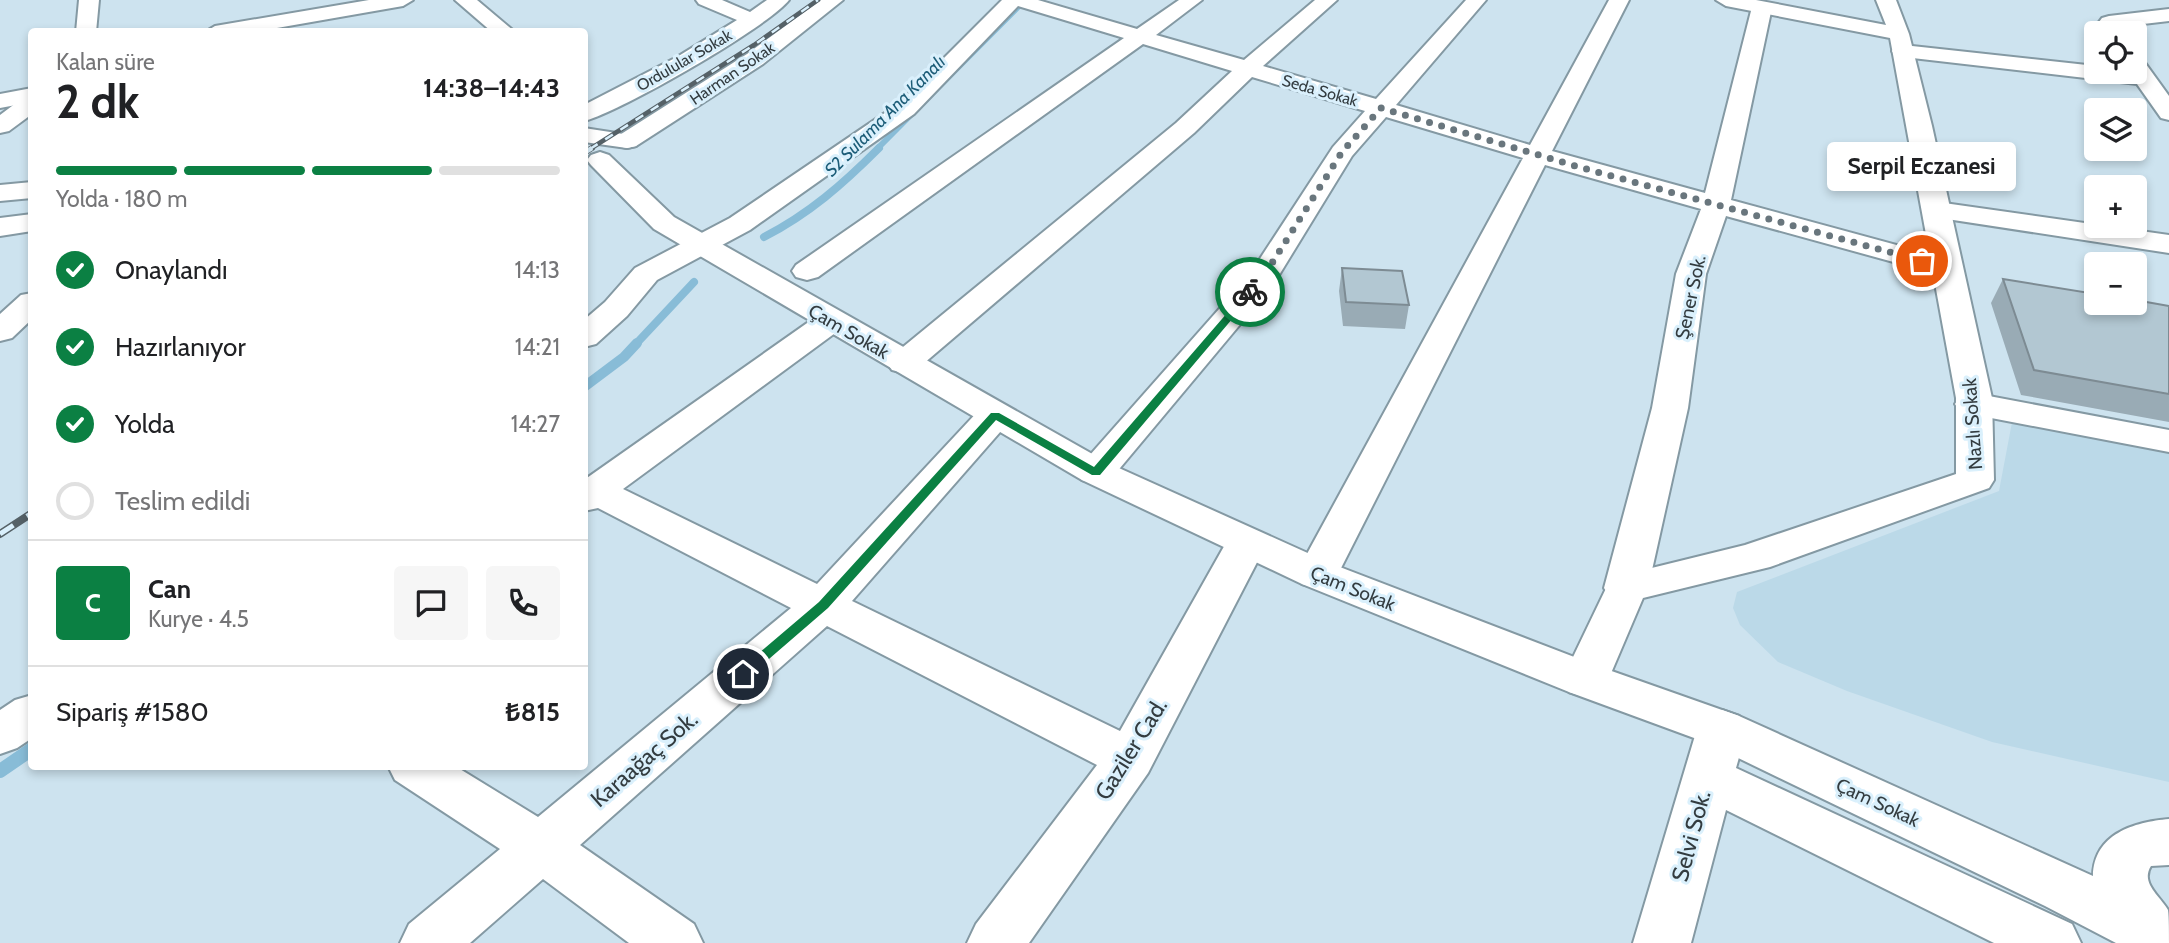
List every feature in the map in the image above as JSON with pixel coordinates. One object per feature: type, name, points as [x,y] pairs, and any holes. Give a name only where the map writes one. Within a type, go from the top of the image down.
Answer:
[{"type":"street","points":[[86,28],[89,0]]},
{"type":"street","points":[[284,0],[305,24]]},
{"type":"street","points":[[260,28],[305,24],[403,0]]},
{"type":"street","points":[[466,0],[500,28]]},
{"type":"street","points":[[706,0],[753,20]]},
{"type":"street","name":"Ordulular Sokak","points":[[590,105],[663,75],[753,20],[779,0]]},
{"type":"street","name":"Harman Sokak","points":[[599,149],[755,59],[833,0]]},
{"type":"street","points":[[807,271],[1192,0]]},
{"type":"street","points":[[904,363],[1185,128],[1326,0]]},
{"type":"street","points":[[1096,472],[1262,279],[1342,152],[1476,0]]},
{"type":"street","points":[[1317,574],[1619,0]]},
{"type":"street","points":[[1726,0],[1901,43],[2084,62]]},
{"type":"street","name":"Nazlı Sokak","points":[[1626,588],[1755,557],[1975,480],[1973,404],[1948,268],[1901,43],[1886,0]]},
{"type":"street","points":[[2115,21],[2123,2],[2128,0]]},
{"type":"street","points":[[588,334],[616,309],[646,274],[740,224],[906,109],[1030,2]]},
{"type":"street","name":"Seda Sokak","points":[[1030,2],[1536,154],[1948,268]]},
{"type":"street","name":"Şener Sok.","points":[[1626,588],[1670,408],[1691,274],[1716,205],[1762,7]]},
{"type":"street","points":[[2143,21],[2169,15]]},
{"type":"street","points":[[2147,62],[2158,57]]},
{"type":"street","points":[[2147,80],[2169,113]]},
{"type":"street","points":[[0,101],[28,96]]},
{"type":"street","points":[[0,126],[28,105]]},
{"type":"street","name":"Çam Sokak","points":[[599,149],[664,223],[1096,472],[1317,574],[1586,680],[2052,943]]},
{"type":"street","points":[[0,193],[28,190]]},
{"type":"street","points":[[1937,210],[2169,244]]},
{"type":"street","points":[[0,227],[28,223]]},
{"type":"street","points":[[0,331],[28,306]]},
{"type":"street","points":[[831,321],[590,495],[823,605],[1130,759]]},
{"type":"street","points":[[1973,404],[2169,440]]},
{"type":"street","name":"Karaağaç Sok.","points":[[429,943],[823,605],[995,415]]},
{"type":"street","name":"Gaziler Cad.","points":[[996,943],[1130,759],[1246,543]]},
{"type":"street","points":[[1586,680],[1626,588]]},
{"type":"street","points":[[0,734],[28,716]]},
{"type":"street","name":"Çam Sokak","points":[[1715,753],[2065,889],[2157,938]]},
{"type":"street","name":"Selvi Sok.","points":[[1662,943],[1715,753]]},
{"type":"street","points":[[419,770],[541,847],[674,943]]},
{"type":"street","points":[[2157,938],[2139,919],[2123,894],[2119,872],[2124,855],[2141,845],[2169,842]]},
{"type":"street","points":[[2059,943],[2065,889]]},
{"type":"shaded area","points":[[2013,417],[2169,446],[2169,782],[1992,742],[1847,691],[1778,662],[1740,625],[1733,608],[1737,592],[1999,491]]},
{"type":"building","points":[[1342,268],[1402,271],[1409,305],[1346,302]]},
{"type":"building","points":[[2003,279],[2084,292],[2084,315],[2147,315],[2147,302],[2169,306],[2169,394],[2034,370]]},
{"type":"waterway","name":"S2 Sulama Ana Kanalı","points":[[877,149],[1020,5]]},
{"type":"waterway","name":"S2 Sulama Ana Kanalı","points":[[764,237],[825,197],[879,148]]},
{"type":"waterway","name":"S2 Sulama Ana Kanalı","points":[[635,345],[694,282]]},
{"type":"waterway","name":"S2 Sulama Ana Kanalı","points":[[588,384],[624,357],[637,343]]},
{"type":"waterway","name":"S2 Sulama Ana Kanalı","points":[[0,771],[28,752]]},
{"type":"railway","points":[[590,149],[754,45],[818,0]]},
{"type":"railway","points":[[588,150],[592,148]]},
{"type":"railway","points":[[0,534],[28,516]]},
{"type":"way so far","points":[[1250,292],[1262,279],[1342,152],[1381,108],[1579,167],[1922,261]]},
{"type":"place","name":"Serpil Eczanesi","points":[[1922,261]]},
{"type":"route","points":[[743,674],[823,605],[995,415],[1096,472],[1250,292]]}]
